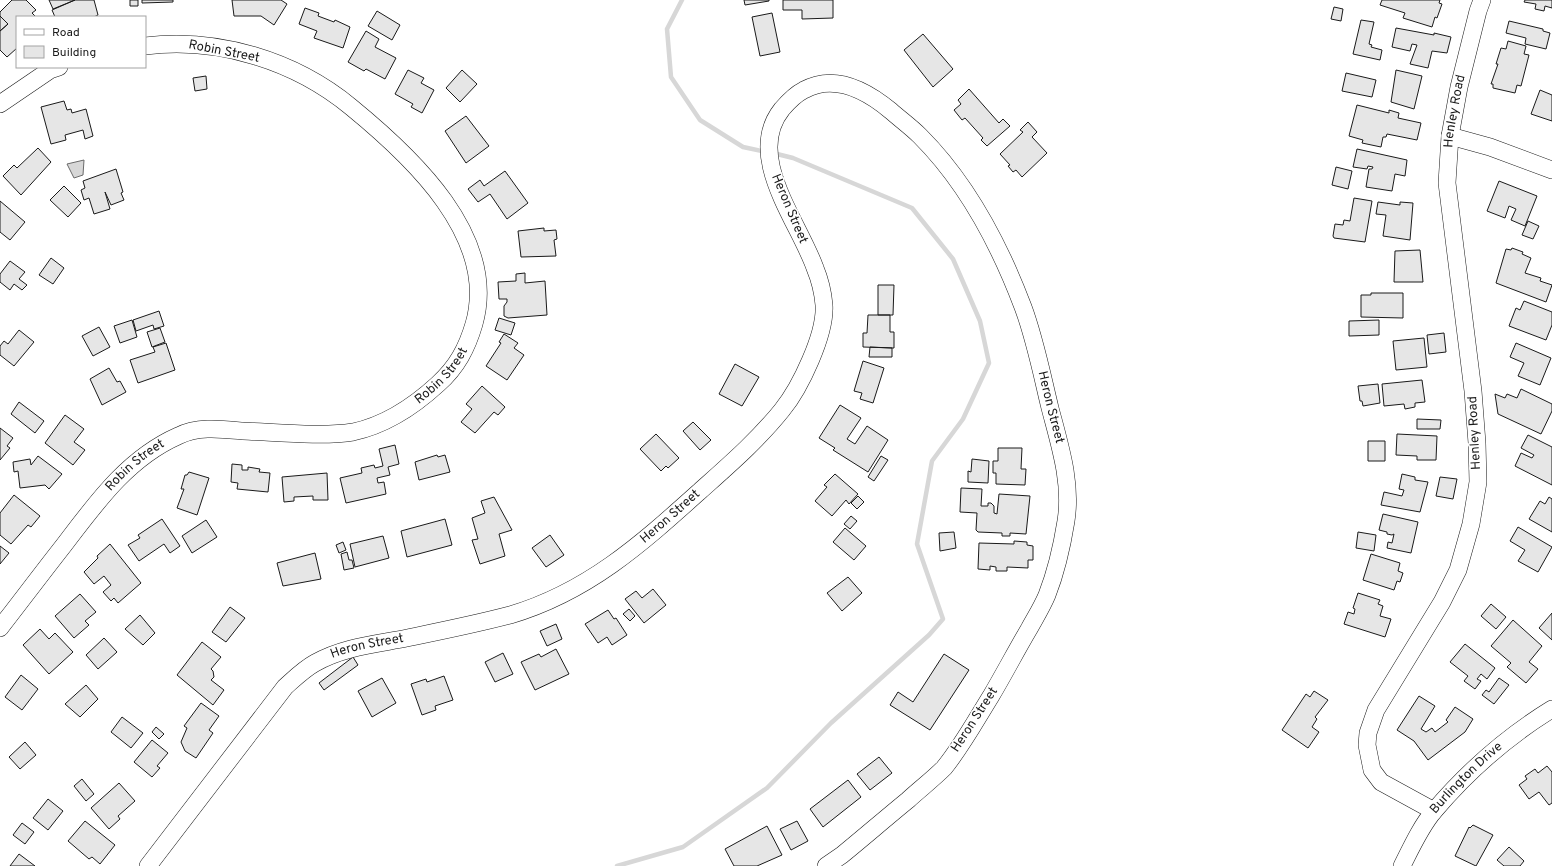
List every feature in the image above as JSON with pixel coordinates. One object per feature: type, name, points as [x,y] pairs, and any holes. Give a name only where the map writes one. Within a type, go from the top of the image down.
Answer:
[{"type":"street","name":"Henley Road","points":[[1434,812],[1381,782],[1372,770],[1367,745],[1368,733],[1376,710],[1442,602],[1458,570],[1471,524],[1478,482],[1473,391],[1447,183],[1450,136],[1459,87],[1478,10],[1482,0]]},
{"type":"street","name":"Robin Street","points":[[0,628],[86,517],[126,470],[160,445],[180,434],[205,428],[319,433],[351,432],[381,424],[416,404],[446,376],[467,347],[478,310],[479,284],[460,225],[437,191],[388,137],[345,102],[294,70],[251,54],[192,44],[146,46]]},
{"type":"street","points":[[0,104],[50,70],[55,68]]},
{"type":"street","name":"Heron Street","points":[[148,866],[285,687],[312,664],[333,654],[356,648],[436,632],[511,614],[550,601],[582,585],[614,563],[660,527],[742,453],[769,426],[788,402],[813,353],[823,326],[824,310],[821,289],[815,266],[784,203],[774,178],[770,160],[769,130],[773,121],[786,104],[804,90],[825,83],[848,85],[873,96],[919,134],[955,176],[984,225],[1023,307],[1062,455],[1068,491],[1066,518],[1060,555],[1046,598],[1001,680],[966,736],[942,769],[842,855],[826,866]]},
{"type":"street","points":[[1450,136],[1490,147],[1552,170]]},
{"type":"street","name":"Burlington Drive","points":[[1402,866],[1434,812],[1488,756],[1525,726],[1552,708]]},
{"type":"shaded area","points":[[84,160],[83,175],[74,178],[67,164]]},
{"type":"building","points":[[12,0],[26,0],[36,10],[32,13],[35,16],[16,16],[16,49],[7,57],[0,50],[0,31],[8,24],[0,16],[0,12]]},
{"type":"building","points":[[49,0],[75,0],[53,9]]},
{"type":"building","points":[[75,0],[94,0],[98,15],[55,16],[52,10]]},
{"type":"building","points":[[130,0],[138,0],[138,6],[130,6]]},
{"type":"building","points":[[142,0],[173,0],[173,2],[142,3]]},
{"type":"building","points":[[232,0],[281,0],[287,4],[274,25],[261,16],[234,16]]},
{"type":"building","points":[[744,0],[769,0],[769,1],[745,5]]},
{"type":"building","points":[[783,0],[833,0],[833,18],[802,19],[802,10],[783,10]]},
{"type":"building","points":[[1382,0],[1440,0],[1439,3],[1442,4],[1437,18],[1435,17],[1432,27],[1403,18],[1405,13],[1380,5]]},
{"type":"building","points":[[1525,0],[1552,0],[1552,8],[1545,6],[1544,11],[1535,9],[1536,4],[1524,2]]},
{"type":"building","points":[[1334,7],[1343,9],[1341,21],[1331,19]]},
{"type":"building","points":[[305,8],[319,13],[318,16],[334,22],[335,20],[350,27],[343,48],[314,38],[317,31],[299,24]]},
{"type":"building","points":[[377,11],[400,25],[392,40],[368,26]]},
{"type":"building","points":[[772,13],[780,52],[760,56],[752,17]]},
{"type":"building","points":[[0,16],[8,24],[0,31]]},
{"type":"building","points":[[1361,20],[1374,22],[1369,44],[1372,45],[1371,47],[1382,50],[1380,60],[1353,54]]},
{"type":"building","points":[[1509,21],[1543,29],[1543,31],[1550,33],[1546,49],[1525,44],[1526,38],[1506,33]]},
{"type":"building","points":[[1396,28],[1434,35],[1434,33],[1451,37],[1447,53],[1432,51],[1428,68],[1410,64],[1417,45],[1412,44],[1410,51],[1392,47]]},
{"type":"building","points":[[366,31],[379,39],[375,47],[396,58],[385,79],[366,69],[364,71],[348,62]]},
{"type":"building","points":[[923,34],[953,69],[933,87],[904,50]]},
{"type":"building","points":[[1508,41],[1526,46],[1524,54],[1529,55],[1521,86],[1517,85],[1515,93],[1493,88],[1493,84],[1491,84],[1498,64],[1496,64],[1501,48],[1506,49]]},
{"type":"building","points":[[408,70],[424,78],[421,83],[434,90],[422,113],[411,107],[413,104],[395,94]]},
{"type":"building","points":[[462,70],[477,84],[460,102],[446,88]]},
{"type":"building","points":[[1396,70],[1422,76],[1414,109],[1391,102]]},
{"type":"building","points":[[1346,73],[1376,80],[1372,97],[1342,91]]},
{"type":"building","points":[[206,76],[207,89],[195,91],[193,78]]},
{"type":"building","points":[[969,89],[999,123],[1003,119],[1010,126],[987,146],[981,140],[983,138],[965,118],[962,120],[954,110],[961,104],[958,100]]},
{"type":"building","points":[[1540,90],[1552,95],[1552,121],[1531,114]]},
{"type":"building","points":[[64,101],[67,110],[71,109],[72,113],[86,109],[93,136],[85,139],[83,130],[65,135],[66,140],[51,144],[41,107]]},
{"type":"building","points":[[1357,105],[1389,113],[1389,110],[1399,113],[1398,118],[1421,123],[1417,140],[1387,134],[1386,137],[1383,137],[1381,147],[1362,143],[1363,140],[1349,136]]},
{"type":"building","points":[[466,116],[489,146],[466,163],[445,131]]},
{"type":"building","points":[[1028,122],[1037,132],[1032,137],[1047,153],[1022,177],[1016,170],[1013,172],[1008,166],[1010,165],[1000,154],[1023,132],[1020,130]]},
{"type":"building","points":[[38,148],[51,162],[21,195],[3,176],[14,165],[17,168]]},
{"type":"building","points":[[1357,149],[1407,160],[1405,176],[1395,174],[1392,191],[1366,187],[1369,169],[1372,169],[1373,167],[1368,166],[1367,169],[1353,167]]},
{"type":"building","points":[[1336,167],[1352,171],[1348,189],[1332,185]]},
{"type":"building","points":[[116,169],[124,200],[111,205],[105,192],[110,209],[94,214],[89,198],[84,200],[81,190],[85,188],[83,181]]},
{"type":"building","points":[[505,171],[528,203],[507,219],[490,194],[478,202],[468,189],[480,180],[484,186]]},
{"type":"building","points":[[1499,181],[1537,196],[1525,226],[1511,220],[1516,209],[1509,206],[1505,218],[1487,211]]},
{"type":"building","points":[[64,186],[81,203],[68,217],[50,200]]},
{"type":"building","points":[[1354,198],[1372,201],[1365,242],[1334,238],[1333,236],[1335,224],[1343,225],[1344,220],[1350,221]]},
{"type":"building","points":[[0,201],[25,222],[10,240],[0,232]]},
{"type":"building","points":[[1378,202],[1400,205],[1400,202],[1413,203],[1410,240],[1383,236],[1386,215],[1376,214]]},
{"type":"building","points":[[1528,221],[1539,226],[1533,239],[1522,235]]},
{"type":"building","points":[[544,228],[544,231],[556,230],[557,239],[554,240],[556,256],[521,257],[518,231]]},
{"type":"building","points":[[1512,248],[1523,252],[1522,254],[1531,258],[1525,273],[1541,278],[1540,281],[1552,285],[1546,302],[1496,283],[1506,249],[1511,250]]},
{"type":"building","points":[[1420,250],[1423,282],[1394,282],[1395,251]]},
{"type":"building","points":[[51,258],[64,268],[53,284],[39,275]]},
{"type":"building","points":[[10,261],[25,272],[19,279],[27,285],[22,290],[14,284],[10,290],[0,282],[0,274]]},
{"type":"building","points":[[525,273],[525,283],[545,281],[547,315],[508,318],[504,316],[504,306],[507,299],[499,299],[498,282],[516,281],[516,274]]},
{"type":"building","points":[[878,285],[894,285],[893,315],[878,315]]},
{"type":"building","points":[[1371,293],[1403,293],[1403,318],[1361,317],[1361,295],[1371,295]]},
{"type":"building","points":[[1524,301],[1552,312],[1552,325],[1546,340],[1509,326],[1516,308],[1520,310]]},
{"type":"building","points":[[159,311],[164,326],[154,329],[153,325],[136,331],[133,320]]},
{"type":"building","points":[[868,315],[890,315],[890,332],[894,332],[894,348],[863,347],[863,333],[867,333]]},
{"type":"building","points":[[499,318],[515,323],[511,335],[495,330]]},
{"type":"building","points":[[132,320],[137,337],[120,343],[114,326]]},
{"type":"building","points":[[1379,320],[1379,335],[1349,336],[1349,321]]},
{"type":"building","points":[[99,327],[110,347],[93,356],[82,336]]},
{"type":"building","points":[[160,328],[165,342],[152,347],[147,332]]},
{"type":"building","points":[[19,330],[34,342],[14,366],[0,355],[0,346],[4,341],[8,344]]},
{"type":"building","points":[[1444,333],[1446,352],[1429,354],[1427,335]]},
{"type":"building","points":[[504,334],[518,343],[514,348],[524,355],[507,380],[486,366],[501,343],[499,342]]},
{"type":"building","points":[[1424,338],[1427,367],[1396,370],[1393,341]]},
{"type":"building","points":[[166,343],[175,370],[138,383],[130,360],[155,352],[153,347]]},
{"type":"building","points":[[1516,343],[1551,358],[1540,385],[1518,376],[1524,363],[1510,357]]},
{"type":"building","points":[[870,347],[892,348],[892,357],[869,357]]},
{"type":"building","points":[[863,361],[884,368],[873,403],[860,399],[862,393],[854,391]]},
{"type":"building","points":[[735,364],[759,377],[742,406],[719,394]]},
{"type":"building","points":[[109,368],[117,382],[120,381],[126,392],[102,405],[90,379]]},
{"type":"building","points":[[1422,380],[1425,402],[1415,403],[1415,407],[1405,409],[1404,404],[1384,406],[1382,384]]},
{"type":"building","points":[[1378,384],[1380,403],[1363,406],[1362,401],[1360,401],[1358,386]]},
{"type":"building","points":[[482,386],[505,407],[498,415],[494,412],[475,433],[461,422],[472,409],[466,404]]},
{"type":"building","points":[[1521,389],[1552,404],[1552,411],[1541,434],[1498,414],[1495,394],[1505,398],[1507,394],[1517,398]]},
{"type":"building","points":[[19,402],[44,421],[35,433],[11,414]]},
{"type":"building","points":[[840,405],[861,418],[847,439],[855,444],[867,426],[888,440],[868,472],[833,450],[835,448],[819,438]]},
{"type":"building","points":[[65,415],[84,429],[74,442],[85,450],[73,465],[45,443]]},
{"type":"building","points":[[1417,419],[1441,420],[1440,429],[1417,429]]},
{"type":"building","points":[[693,422],[711,440],[700,450],[683,431]]},
{"type":"building","points":[[0,428],[13,438],[7,446],[10,448],[0,460]]},
{"type":"building","points":[[656,434],[679,458],[668,468],[666,466],[661,471],[640,449]]},
{"type":"building","points":[[1397,434],[1437,436],[1436,460],[1417,460],[1417,456],[1396,455]]},
{"type":"building","points":[[1528,435],[1552,447],[1552,485],[1515,466],[1521,453],[1532,458],[1534,455],[1521,448]]},
{"type":"building","points":[[1368,441],[1385,441],[1385,461],[1368,461]]},
{"type":"building","points":[[395,445],[399,464],[388,467],[390,475],[377,478],[378,483],[384,482],[386,494],[346,503],[340,478],[362,473],[361,468],[374,465],[375,468],[383,466],[379,449]]},
{"type":"building","points":[[998,448],[1022,448],[1021,469],[1026,469],[1025,485],[996,484],[996,473],[993,473],[993,461],[998,461]]},
{"type":"building","points":[[437,455],[438,457],[445,455],[450,472],[419,480],[415,462]]},
{"type":"building","points":[[38,456],[62,474],[49,489],[45,485],[20,488],[18,471],[14,472],[13,462],[30,459],[31,465]]},
{"type":"building","points":[[881,456],[888,460],[874,481],[868,477]]},
{"type":"building","points":[[972,459],[989,461],[988,483],[968,482],[968,471],[971,472]]},
{"type":"building","points":[[232,464],[242,465],[242,470],[248,470],[248,467],[260,469],[259,472],[270,473],[268,492],[237,489],[238,483],[231,482]]},
{"type":"building","points":[[189,472],[209,478],[197,515],[177,508],[184,489],[181,489],[185,475]]},
{"type":"building","points":[[327,473],[328,500],[313,500],[313,496],[294,497],[294,501],[284,502],[282,477]]},
{"type":"building","points":[[835,474],[858,494],[849,504],[846,500],[832,516],[815,501],[827,487],[824,485]]},
{"type":"building","points":[[1402,474],[1415,477],[1415,480],[1428,482],[1420,512],[1381,505],[1384,492],[1402,496],[1404,490],[1399,489]]},
{"type":"building","points":[[1440,477],[1457,479],[1453,499],[1436,496]]},
{"type":"building","points":[[961,488],[982,489],[981,506],[988,506],[988,503],[991,503],[994,506],[994,513],[997,514],[999,494],[1030,496],[1026,534],[1010,533],[1010,536],[1002,536],[1002,533],[978,532],[976,530],[977,513],[960,512]]},
{"type":"building","points":[[14,495],[40,516],[31,527],[28,525],[11,544],[0,535],[0,513]]},
{"type":"building","points":[[858,496],[864,502],[857,509],[851,503]]},
{"type":"building","points":[[494,497],[512,530],[499,534],[505,556],[480,564],[472,540],[478,539],[472,518],[485,513],[481,501]]},
{"type":"building","points":[[1549,497],[1552,499],[1552,532],[1529,519],[1540,501],[1545,504]]},
{"type":"building","points":[[1383,514],[1418,522],[1411,553],[1387,548],[1388,542],[1392,543],[1394,534],[1387,534],[1387,532],[1379,530]]},
{"type":"building","points":[[851,516],[857,521],[850,529],[844,524]]},
{"type":"building","points":[[162,519],[180,546],[170,553],[164,544],[139,561],[128,545],[140,538],[138,535]]},
{"type":"building","points":[[445,519],[452,545],[407,557],[401,531]]},
{"type":"building","points":[[206,520],[217,537],[192,553],[182,536]]},
{"type":"building","points":[[1518,527],[1552,547],[1538,572],[1518,561],[1525,550],[1510,541]]},
{"type":"building","points":[[845,528],[866,546],[854,560],[833,542]]},
{"type":"building","points":[[954,532],[956,548],[940,551],[939,533]]},
{"type":"building","points":[[1358,532],[1376,535],[1374,551],[1356,548]]},
{"type":"building","points":[[550,535],[564,555],[546,567],[532,548]]},
{"type":"building","points":[[383,536],[389,558],[355,567],[350,544]]},
{"type":"building","points":[[1014,541],[1027,542],[1027,545],[1033,546],[1033,560],[1028,560],[1028,568],[1007,567],[1007,571],[996,571],[996,567],[990,566],[990,570],[978,569],[979,543],[1014,544]]},
{"type":"building","points":[[343,542],[346,550],[339,553],[336,545]]},
{"type":"building","points":[[110,544],[141,583],[118,603],[114,598],[111,601],[103,592],[111,585],[104,576],[94,584],[84,572],[98,558],[97,556]]},
{"type":"building","points":[[0,546],[9,553],[0,564]]},
{"type":"building","points":[[347,552],[349,560],[352,560],[354,568],[344,570],[341,554]]},
{"type":"building","points":[[315,553],[321,579],[283,586],[277,563]]},
{"type":"building","points":[[1371,554],[1400,563],[1398,571],[1403,573],[1400,582],[1397,581],[1394,590],[1363,580]]},
{"type":"building","points":[[848,577],[862,593],[842,611],[827,593]]},
{"type":"building","points":[[653,589],[666,605],[644,623],[625,599],[636,591],[642,598]]},
{"type":"building","points":[[1358,593],[1380,600],[1378,604],[1383,606],[1380,616],[1391,619],[1385,637],[1344,624],[1348,612],[1354,614],[1355,609],[1353,608]]},
{"type":"building","points":[[80,594],[96,612],[85,621],[89,625],[74,638],[55,616]]},
{"type":"building","points":[[1491,604],[1506,617],[1496,629],[1481,616]]},
{"type":"building","points":[[230,607],[245,618],[226,642],[212,632]]},
{"type":"building","points":[[629,609],[635,616],[630,621],[623,614]]},
{"type":"building","points":[[608,610],[614,619],[616,618],[627,635],[612,645],[607,637],[598,643],[585,624]]},
{"type":"building","points":[[1552,613],[1552,640],[1539,628]]},
{"type":"building","points":[[140,615],[155,633],[143,645],[125,629]]},
{"type":"building","points":[[1513,620],[1542,646],[1529,662],[1538,669],[1526,683],[1507,667],[1511,663],[1491,646]]},
{"type":"building","points":[[556,624],[562,639],[547,646],[540,631]]},
{"type":"building","points":[[40,629],[49,639],[55,633],[73,652],[49,674],[23,645]]},
{"type":"building","points":[[104,638],[117,652],[98,669],[86,655]]},
{"type":"building","points":[[202,642],[221,657],[211,669],[214,677],[211,680],[224,690],[213,705],[177,675]]},
{"type":"building","points":[[1465,644],[1495,668],[1487,679],[1481,674],[1477,679],[1481,681],[1475,689],[1464,681],[1468,676],[1450,662]]},
{"type":"building","points":[[556,649],[569,674],[535,690],[521,662],[539,654],[541,657]]},
{"type":"building","points":[[503,653],[513,674],[495,682],[485,662]]},
{"type":"building","points":[[944,654],[969,670],[930,730],[890,705],[898,692],[913,702]]},
{"type":"building","points":[[353,657],[358,665],[324,690],[319,683]]},
{"type":"building","points":[[21,675],[38,689],[22,710],[5,697]]},
{"type":"building","points":[[444,676],[453,700],[435,706],[436,710],[422,715],[411,684],[426,679],[427,682]]},
{"type":"building","points":[[382,678],[396,703],[372,717],[358,691]]},
{"type":"building","points":[[1499,678],[1509,685],[1494,704],[1482,695],[1486,690],[1489,692]]},
{"type":"building","points":[[86,685],[98,699],[80,717],[65,704]]},
{"type":"building","points":[[1314,691],[1328,700],[1315,717],[1317,719],[1312,727],[1319,732],[1308,748],[1282,730],[1306,694],[1310,697]]},
{"type":"building","points":[[1419,696],[1435,706],[1421,729],[1426,732],[1432,728],[1435,732],[1448,722],[1446,720],[1455,707],[1473,719],[1465,732],[1428,760],[1414,741],[1397,730]]},
{"type":"building","points":[[201,703],[219,716],[209,730],[213,733],[196,758],[185,751],[181,742],[187,728],[184,726]]},
{"type":"building","points":[[122,717],[143,733],[131,748],[111,732]]},
{"type":"building","points":[[156,727],[164,734],[159,739],[152,732]]},
{"type":"building","points":[[152,740],[168,753],[157,766],[160,768],[152,777],[134,762]]},
{"type":"building","points":[[25,742],[36,755],[20,769],[9,757]]},
{"type":"building","points":[[879,757],[892,773],[870,790],[857,774]]},
{"type":"building","points":[[1547,766],[1552,772],[1552,803],[1549,805],[1539,792],[1529,799],[1519,785],[1527,779],[1525,776],[1535,769],[1538,773]]},
{"type":"building","points":[[82,779],[94,794],[86,801],[74,786]]},
{"type":"building","points":[[848,780],[861,797],[823,827],[810,809]]},
{"type":"building","points":[[119,783],[135,801],[118,816],[120,819],[109,829],[91,808]]},
{"type":"building","points":[[48,799],[63,811],[48,830],[33,818]]},
{"type":"building","points":[[85,821],[115,845],[100,864],[92,857],[89,859],[68,841]]},
{"type":"building","points":[[797,821],[808,841],[791,850],[780,829]]},
{"type":"building","points":[[22,823],[34,832],[25,844],[13,835]]},
{"type":"building","points":[[1473,825],[1493,835],[1476,866],[1455,856],[1469,827],[1470,828]]},
{"type":"building","points":[[767,826],[782,855],[757,866],[734,866],[725,849]]},
{"type":"building","points":[[1509,847],[1524,861],[1520,866],[1504,866],[1497,860]]},
{"type":"building","points":[[19,854],[35,866],[10,866]]},
{"type":"waterway","points":[[682,0],[667,29],[671,77],[700,120],[743,147],[766,152]]},
{"type":"waterway","points":[[617,866],[683,847],[767,788],[831,723],[929,635],[943,619],[917,544],[932,461],[963,419],[989,363],[980,321],[953,259],[912,208],[793,158],[773,153]]}]
